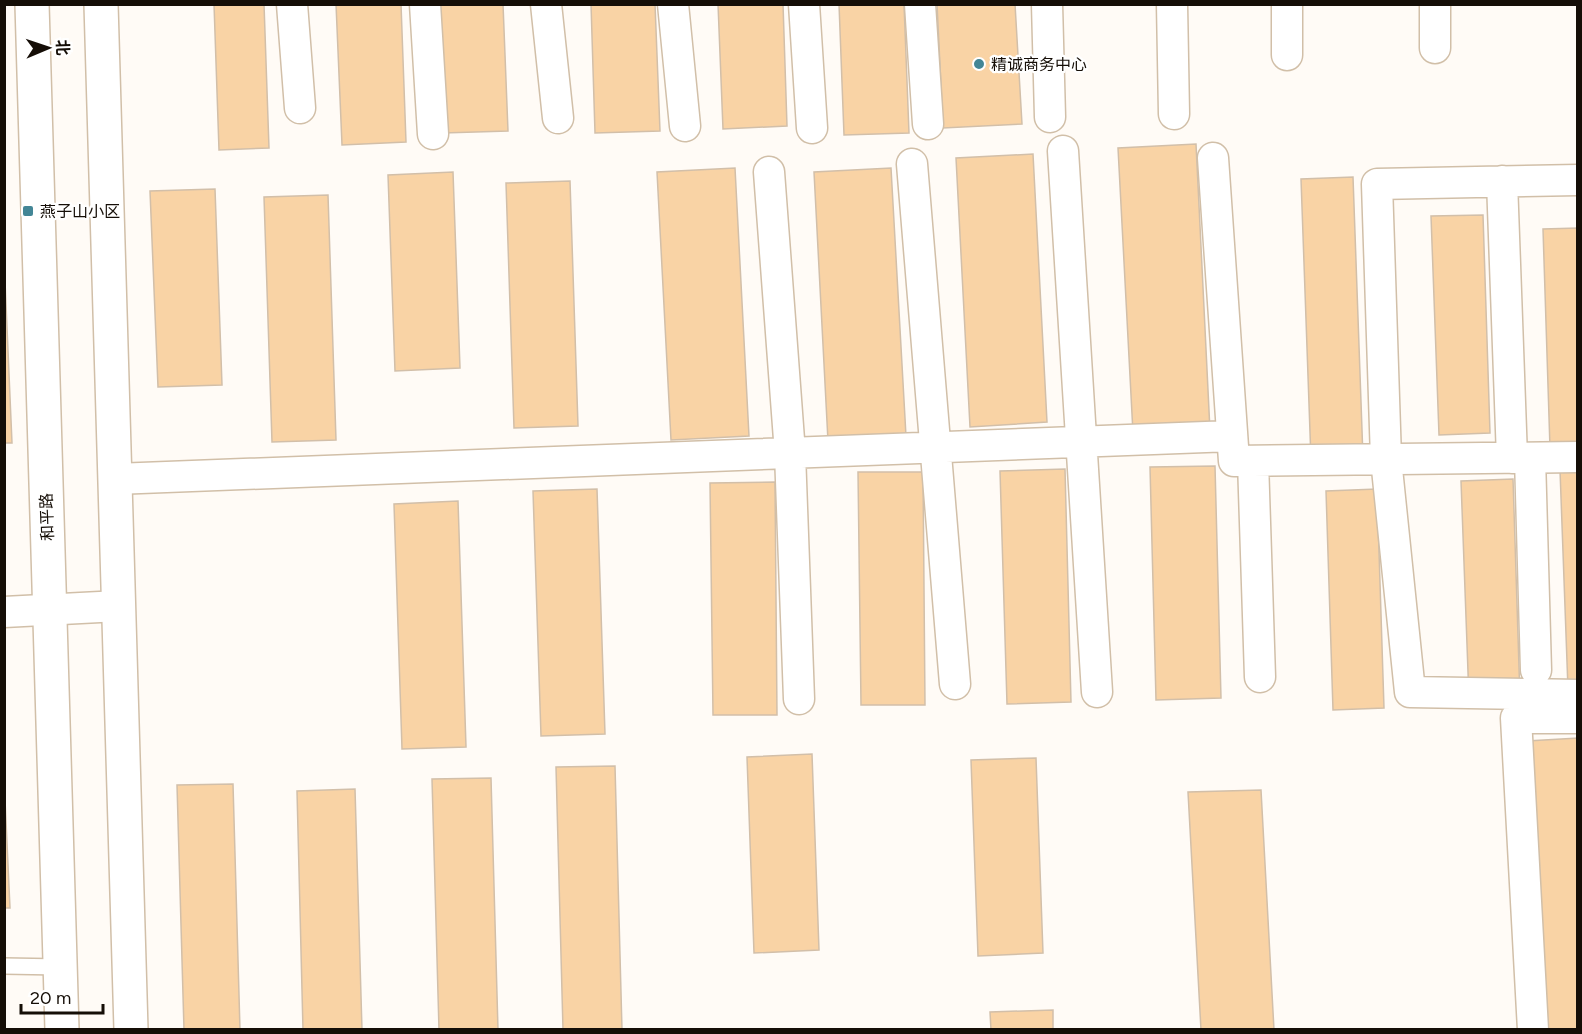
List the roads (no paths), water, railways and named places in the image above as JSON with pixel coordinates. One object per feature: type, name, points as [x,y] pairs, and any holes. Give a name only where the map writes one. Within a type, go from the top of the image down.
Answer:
[{"type":"main road","name":"和平路","points":[[32,4],[62,1029]]},
{"type":"main road","points":[[101,4],[131,1029]]},
{"type":"street","points":[[292,4],[300,108]]},
{"type":"street","points":[[425,4],[433,134]]},
{"type":"street","points":[[546,4],[558,118]]},
{"type":"street","points":[[674,4],[685,126]]},
{"type":"street","points":[[804,4],[812,128]]},
{"type":"street","points":[[920,4],[928,124]]},
{"type":"street","points":[[1047,4],[1050,117]]},
{"type":"street","points":[[1172,4],[1174,114]]},
{"type":"street","points":[[1287,4],[1287,55]]},
{"type":"street","points":[[1435,4],[1435,48]]},
{"type":"street","points":[[1063,151],[1097,692]]},
{"type":"street","points":[[1213,158],[1234,461],[1578,457]]},
{"type":"street","points":[[912,164],[956,684]]},
{"type":"street","points":[[769,172],[790,453],[800,699]]},
{"type":"street","points":[[1578,180],[1377,184],[1386,459],[1410,692],[1578,695]]},
{"type":"street","points":[[1502,182],[1536,670]]},
{"type":"street","points":[[115,479],[1232,436]]},
{"type":"street","points":[[1253,461],[1260,677]]},
{"type":"street","points":[[4,612],[119,606]]},
{"type":"street","points":[[1533,1029],[1516,718],[1578,718]]},
{"type":"lane","points":[[4,966],[61,967]]},
{"type":"place","name":"精诚商务中心","points":[[979,64]]},
{"type":"place","name":"燕子山小区","points":[[28,211]]}]
